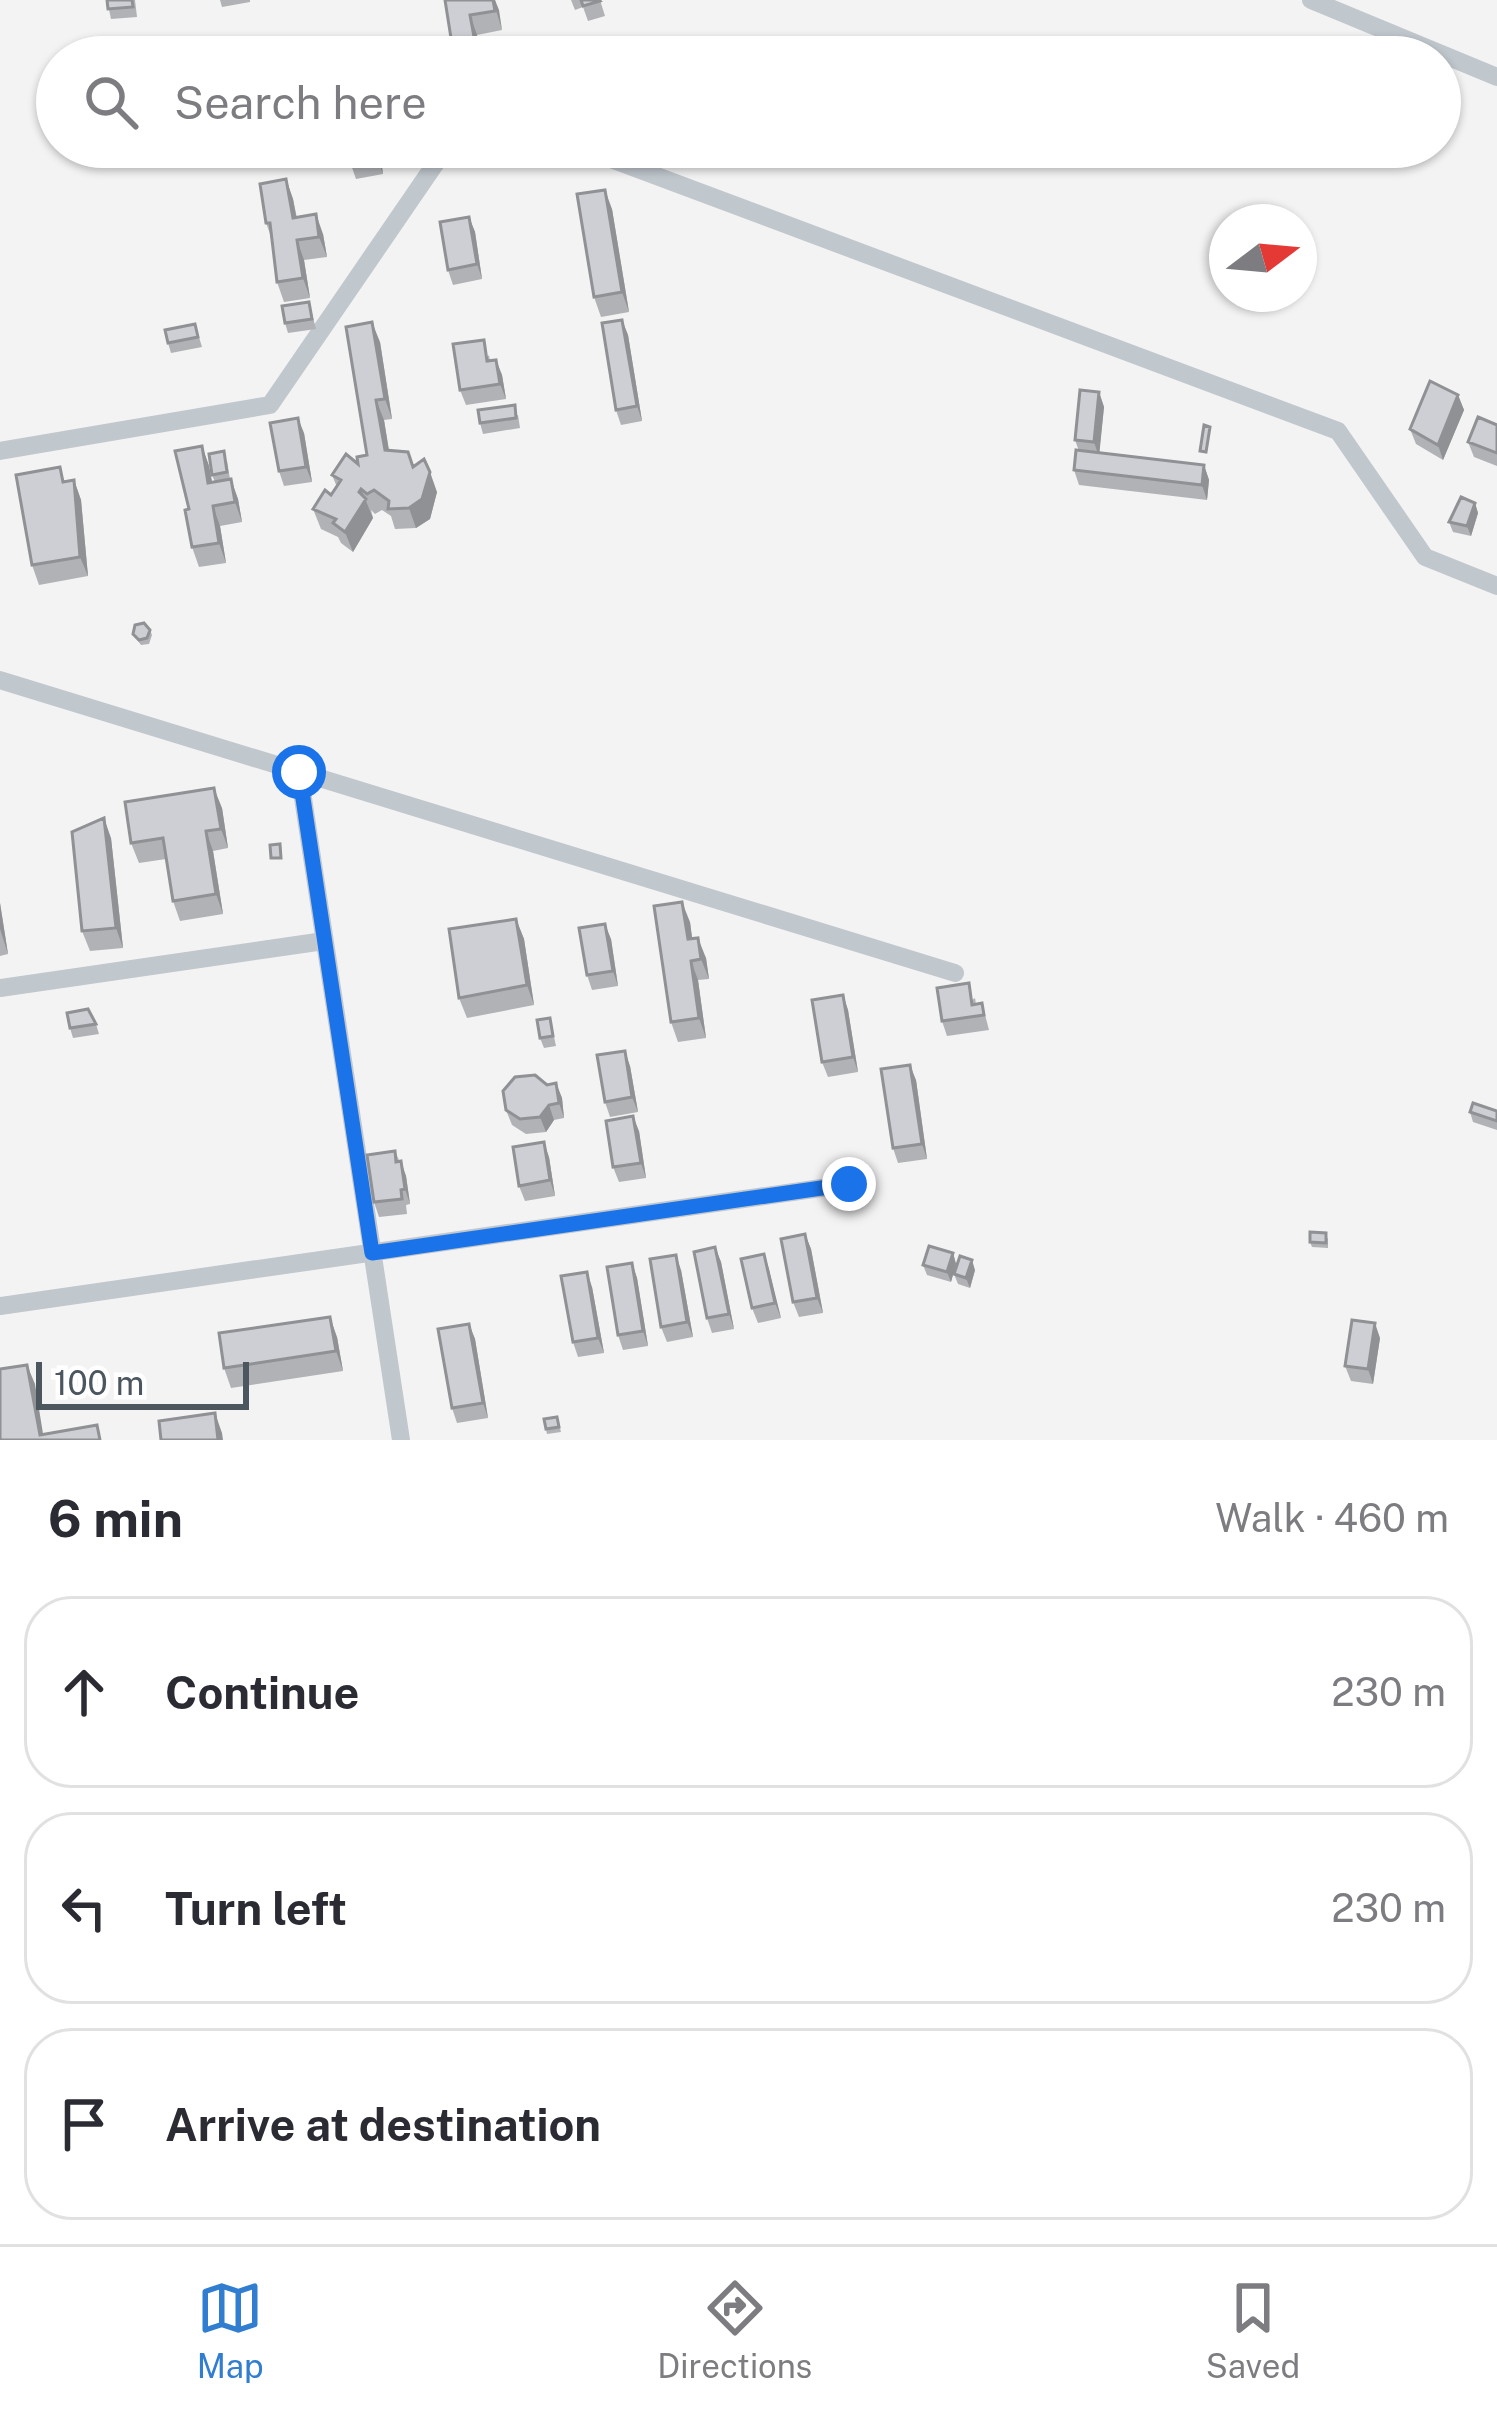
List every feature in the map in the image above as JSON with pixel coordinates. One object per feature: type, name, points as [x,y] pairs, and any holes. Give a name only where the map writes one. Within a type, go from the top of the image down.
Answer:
[{"type":"street","points":[[1311,0],[1398,36]]},
{"type":"street","points":[[1461,62],[1497,77]]},
{"type":"street","points":[[0,451],[270,405],[432,168]]},
{"type":"street","points":[[634,168],[1338,430],[1425,556],[1497,586]]},
{"type":"street","points":[[0,680],[955,973]]},
{"type":"street","points":[[299,772],[401,1440]]},
{"type":"street","points":[[0,988],[325,940]]},
{"type":"street","points":[[0,1306],[849,1184]]},
{"type":"building","points":[[107,0],[132,0],[133,7],[108,9]]},
{"type":"building","points":[[445,0],[493,0],[495,11],[470,15],[474,36],[451,36]]},
{"type":"building","points":[[286,179],[293,218],[316,214],[319,237],[297,240],[303,278],[277,282],[260,184]]},
{"type":"building","points":[[605,190],[622,292],[594,297],[577,194]]},
{"type":"building","points":[[469,217],[477,264],[448,270],[440,222]]},
{"type":"building","points":[[309,302],[312,319],[285,323],[282,306]]},
{"type":"building","points":[[622,320],[637,406],[616,410],[602,323]]},
{"type":"building","points":[[372,322],[385,399],[376,400],[385,450],[408,452],[413,467],[424,459],[430,472],[422,499],[409,508],[388,509],[389,501],[374,490],[367,494],[361,489],[366,499],[345,532],[333,523],[336,519],[313,509],[325,490],[331,495],[341,480],[332,475],[346,454],[358,464],[357,457],[367,455],[346,327]]},
{"type":"building","points":[[195,324],[198,337],[168,343],[165,330]]},
{"type":"building","points":[[484,340],[487,361],[496,360],[500,384],[460,390],[453,344]]},
{"type":"building","points":[[1430,381],[1458,395],[1438,445],[1410,429]]},
{"type":"building","points":[[1080,390],[1099,392],[1094,442],[1075,440]]},
{"type":"building","points":[[515,405],[516,418],[480,423],[478,410]]},
{"type":"building","points":[[1478,417],[1497,425],[1497,453],[1468,442]]},
{"type":"building","points":[[298,418],[306,467],[279,471],[270,423]]},
{"type":"building","points":[[1204,425],[1210,427],[1206,452],[1200,451]]},
{"type":"building","points":[[202,446],[208,483],[231,479],[235,502],[213,506],[219,543],[192,547],[185,510],[189,509],[175,451]]},
{"type":"building","points":[[1076,450],[1204,465],[1202,485],[1074,470]]},
{"type":"building","points":[[224,451],[227,472],[212,475],[209,454]]},
{"type":"building","points":[[60,467],[63,482],[74,480],[80,557],[32,565],[16,475]]},
{"type":"building","points":[[1461,497],[1475,503],[1467,526],[1449,522]]},
{"type":"building","points":[[144,623],[150,630],[147,638],[139,640],[133,634],[135,625]]},
{"type":"building","points":[[214,788],[221,829],[206,831],[216,894],[173,901],[163,838],[131,843],[125,802]]},
{"type":"building","points":[[104,818],[116,928],[82,931],[72,832]]},
{"type":"building","points":[[280,844],[281,858],[271,858],[270,845]]},
{"type":"building","points":[[682,902],[688,939],[698,938],[701,959],[691,961],[699,1018],[671,1022],[654,906]]},
{"type":"building","points":[[516,919],[527,985],[459,998],[449,929]]},
{"type":"building","points":[[605,924],[613,971],[587,975],[579,928]]},
{"type":"building","points":[[969,983],[972,1005],[982,1003],[984,1015],[942,1021],[937,988]]},
{"type":"building","points":[[843,995],[853,1057],[822,1062],[812,1000]]},
{"type":"building","points":[[88,1009],[96,1024],[70,1028],[67,1013]]},
{"type":"building","points":[[550,1018],[553,1036],[540,1038],[537,1020]]},
{"type":"building","points":[[625,1051],[632,1097],[605,1102],[597,1055]]},
{"type":"building","points":[[910,1065],[922,1144],[893,1148],[881,1069]]},
{"type":"building","points":[[535,1075],[547,1085],[556,1083],[559,1103],[549,1105],[540,1117],[520,1119],[506,1110],[503,1091],[515,1077]]},
{"type":"building","points":[[1473,1103],[1497,1111],[1497,1121],[1470,1112]]},
{"type":"building","points":[[633,1116],[641,1163],[613,1167],[606,1121]]},
{"type":"building","points":[[544,1142],[550,1180],[519,1186],[513,1147]]},
{"type":"building","points":[[395,1151],[396,1162],[401,1161],[402,1199],[374,1202],[367,1155]]},
{"type":"building","points":[[1310,1232],[1326,1233],[1326,1243],[1310,1242]]},
{"type":"building","points":[[805,1234],[817,1298],[793,1302],[781,1239]]},
{"type":"building","points":[[929,1246],[953,1253],[947,1272],[923,1265]]},
{"type":"building","points":[[715,1247],[729,1314],[707,1318],[694,1252]]},
{"type":"building","points":[[764,1254],[775,1303],[752,1308],[741,1259]]},
{"type":"building","points":[[676,1255],[687,1322],[661,1327],[650,1259]]},
{"type":"building","points":[[960,1256],[972,1260],[966,1278],[954,1274]]},
{"type":"building","points":[[632,1263],[643,1331],[618,1335],[607,1267]]},
{"type":"building","points":[[587,1272],[598,1338],[573,1342],[561,1276]]},
{"type":"building","points":[[330,1317],[336,1351],[224,1368],[219,1333]]},
{"type":"building","points":[[1352,1320],[1375,1323],[1368,1369],[1345,1366]]},
{"type":"building","points":[[469,1324],[483,1403],[452,1408],[438,1329]]},
{"type":"building","points":[[27,1365],[40,1435],[97,1425],[100,1440],[0,1440],[0,1369]]},
{"type":"building","points":[[215,1413],[218,1440],[161,1440],[159,1421]]},
{"type":"building","points":[[557,1417],[559,1427],[546,1429],[544,1419]]},
{"type":"route","points":[[299,772],[372,1253],[849,1184]]}]
